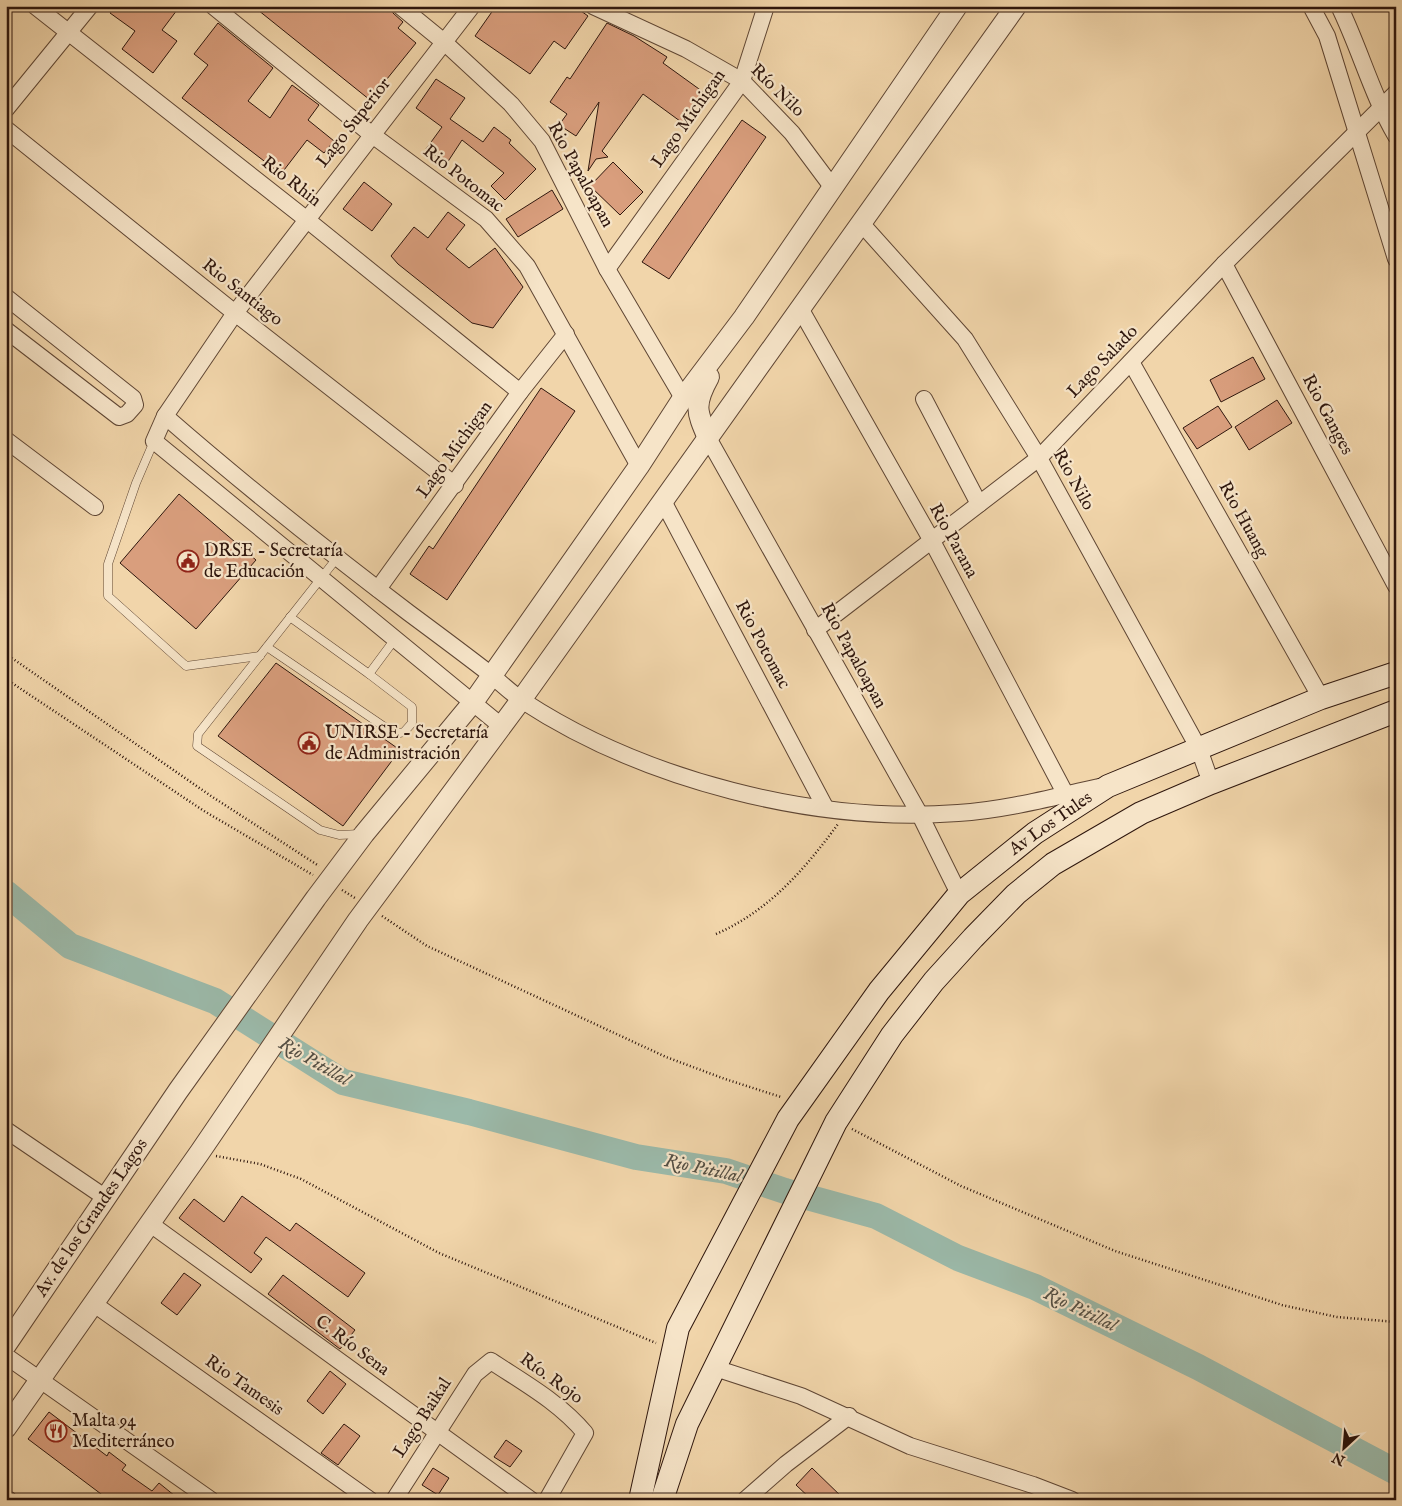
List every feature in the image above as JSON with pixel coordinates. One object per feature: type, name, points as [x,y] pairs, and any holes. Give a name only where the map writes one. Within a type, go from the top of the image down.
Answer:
[{"type":"main road","name":"Av Los Tules","points":[[640,1500],[678,1328],[793,1110],[880,990],[959,894],[1035,833],[1108,786],[1321,698],[1396,673]]},
{"type":"main road","name":"Av Los Tules","points":[[662,1500],[687,1424],[836,1122],[892,1035],[934,982],[1016,894],[1053,864],[1092,840],[1140,813],[1211,783],[1396,711]]},
{"type":"street","name":"Rio Rhin","points":[[35,6],[306,218],[520,392]]},
{"type":"street","points":[[6,109],[90,6]]},
{"type":"street","name":"Rio Potomac","points":[[213,6],[371,134],[486,219],[527,266],[638,466]]},
{"type":"street","name":"Rio Papaloapan","points":[[400,6],[444,42],[510,104],[542,141],[607,269],[683,398]]},
{"type":"street","name":"Lago Superior","points":[[154,441],[165,416],[234,313],[472,6]]},
{"type":"street","name":"Río Nilo","points":[[593,6],[618,11],[742,81],[792,133],[833,188]]},
{"type":"street","name":"Lago Michigan","points":[[607,269],[742,81],[766,6]]},
{"type":"street","points":[[708,438],[697,414],[698,398],[744,317],[957,6]]},
{"type":"street","points":[[6,1428],[200,1152],[363,913],[500,725],[521,700],[1016,6]]},
{"type":"street","points":[[1311,6],[1327,36],[1396,259]]},
{"type":"street","points":[[1339,6],[1356,40],[1380,109],[1396,136]]},
{"type":"street","name":"Lago Salado","points":[[815,630],[1039,458],[1224,264],[1396,93]]},
{"type":"street","name":"Rio Santiago","points":[[6,129],[234,313],[455,485]]},
{"type":"street","name":"Rio Nilo","points":[[860,223],[965,339],[1039,458],[1199,749],[1211,783]]},
{"type":"street","name":"Rio Ganges","points":[[1224,264],[1396,586]]},
{"type":"street","points":[[6,297],[133,398],[135,404],[128,414],[118,418],[6,330]]},
{"type":"street","name":"Rio Parana","points":[[801,310],[932,542],[1066,794]]},
{"type":"street","name":"Av. de los Grandes Lagos","points":[[6,1345],[178,1091],[364,834],[474,701],[638,466],[683,398],[744,317]]},
{"type":"street","name":"Lago Michigan","points":[[378,589],[455,485],[520,392],[566,334]]},
{"type":"street","name":"Rio Huang","points":[[1131,362],[1321,698]]},
{"type":"street","points":[[924,399],[980,504]]},
{"type":"street","points":[[165,416],[237,479],[337,558],[492,675],[521,700],[576,732],[652,767],[724,790],[825,808],[920,815],[960,813],[1108,786]]},
{"type":"street","name":"Rio Papaloapan","points":[[708,438],[920,815],[959,894]]},
{"type":"street","points":[[6,440],[94,507]]},
{"type":"street","points":[[154,441],[320,579],[474,701],[500,725]]},
{"type":"street","points":[[222,497],[237,479]]},
{"type":"street","name":"Rio Potomac","points":[[664,501],[825,808]]},
{"type":"street","points":[[6,1130],[106,1198]]},
{"type":"street","name":"C. Río Sena","points":[[149,1223],[437,1434],[532,1500]]},
{"type":"street","name":"Rio Tamesis","points":[[94,1304],[370,1500]]},
{"type":"street","points":[[6,1356],[211,1500]]},
{"type":"street","points":[[719,1359],[849,1416],[910,1446],[1072,1500]]},
{"type":"street","name":"Lago Baikal","points":[[394,1500],[475,1374],[491,1361]]},
{"type":"street","name":"Río. Rojo","points":[[491,1361],[563,1410],[585,1432],[547,1500]]},
{"type":"street","points":[[746,1500],[786,1464],[849,1416]]},
{"type":"lane","points":[[154,441],[136,483],[108,564],[108,596],[186,666],[260,656]]},
{"type":"lane","points":[[337,558],[198,734],[197,746],[320,830],[339,835],[364,834]]},
{"type":"lane","points":[[267,647],[395,734],[404,732],[412,723],[412,707],[290,617]]},
{"type":"lane","points":[[369,674],[395,639]]},
{"type":"path","points":[[6,654],[211,796],[326,885]]},
{"type":"path","points":[[6,678],[204,812],[326,885],[337,886],[363,913],[427,946],[666,1057],[793,1110]]},
{"type":"path","points":[[716,934],[734,926],[778,893],[803,870],[847,810]]},
{"type":"path","points":[[836,1122],[961,1186],[1115,1251],[1282,1305],[1337,1317],[1396,1322]]},
{"type":"path","points":[[200,1152],[260,1164],[302,1178],[439,1253],[672,1350]]},
{"type":"building","points":[[115,6],[180,6],[162,30],[177,41],[153,73],[122,49],[135,31],[110,13]]},
{"type":"building","points":[[253,6],[390,6],[393,13],[403,22],[398,28],[416,43],[370,100]]},
{"type":"building","points":[[496,6],[574,6],[588,16],[565,49],[554,41],[530,74],[475,36]]},
{"type":"building","points":[[218,23],[273,68],[248,101],[270,118],[292,85],[319,105],[308,120],[334,141],[324,153],[307,140],[281,174],[182,98],[208,65],[194,54]]},
{"type":"building","points":[[607,23],[634,36],[667,57],[663,63],[706,94],[684,124],[643,94],[602,151],[608,157],[596,159],[588,171],[599,102],[576,136],[559,125],[567,114],[550,102],[567,77],[570,79]]},
{"type":"building","points":[[436,79],[465,98],[450,119],[483,142],[494,127],[511,140],[509,143],[536,169],[505,200],[491,186],[504,173],[462,140],[447,163],[426,149],[442,127],[416,108]]},
{"type":"building","points":[[742,120],[766,137],[669,279],[642,262]]},
{"type":"building","points":[[613,162],[643,192],[620,215],[590,186]]},
{"type":"building","points":[[364,182],[392,204],[372,231],[343,209]]},
{"type":"building","points":[[552,190],[563,209],[518,237],[506,219]]},
{"type":"building","points":[[448,212],[465,225],[446,249],[469,268],[495,248],[523,287],[493,328],[472,323],[398,264],[391,256],[414,227],[428,238]]},
{"type":"building","points":[[1253,357],[1265,379],[1221,402],[1210,380]]},
{"type":"building","points":[[541,388],[575,411],[447,600],[410,574],[429,546],[433,549]]},
{"type":"building","points":[[1277,400],[1292,423],[1249,450],[1235,427]]},
{"type":"building","points":[[1218,406],[1232,427],[1197,449],[1183,428]]},
{"type":"building","name":"DRSE - Secretaría de Educación","points":[[179,494],[256,560],[196,629],[120,563]]},
{"type":"building","name":"UNIRSE - Secretaría de Administración","points":[[276,663],[400,750],[343,826],[218,736]]},
{"type":"building","points":[[242,1196],[290,1231],[296,1223],[365,1273],[348,1297],[266,1237],[254,1253],[262,1259],[251,1273],[179,1218],[194,1199],[224,1222]]},
{"type":"building","points":[[184,1273],[201,1285],[177,1315],[161,1303]]},
{"type":"building","points":[[283,1275],[355,1330],[340,1349],[268,1294]]},
{"type":"building","points":[[330,1371],[346,1384],[323,1414],[307,1401]]},
{"type":"building","points":[[49,1412],[107,1456],[109,1452],[126,1465],[122,1470],[152,1491],[159,1483],[180,1500],[109,1500],[28,1439]]},
{"type":"building","points":[[344,1424],[360,1436],[338,1465],[321,1453]]},
{"type":"building","points":[[506,1440],[522,1451],[510,1467],[494,1457]]},
{"type":"building","points":[[433,1468],[449,1478],[438,1495],[422,1485]]},
{"type":"building","points":[[812,1468],[845,1500],[812,1500],[796,1485]]},
{"type":"waterway","name":"Rio Pitillal","points":[[6,893],[70,946],[215,1001],[343,1082],[469,1112],[636,1157],[726,1171],[785,1191],[876,1216],[958,1258],[1035,1287],[1198,1367],[1396,1472]]},
{"type":"place","name":"DRSE - Secretaría de Educación","points":[[188,561]]},
{"type":"place","name":"UNIRSE - Secretaría de Administración","points":[[309,743]]},
{"type":"place","name":"Malta 94 Mediterráneo","points":[[56,1431]]}]
